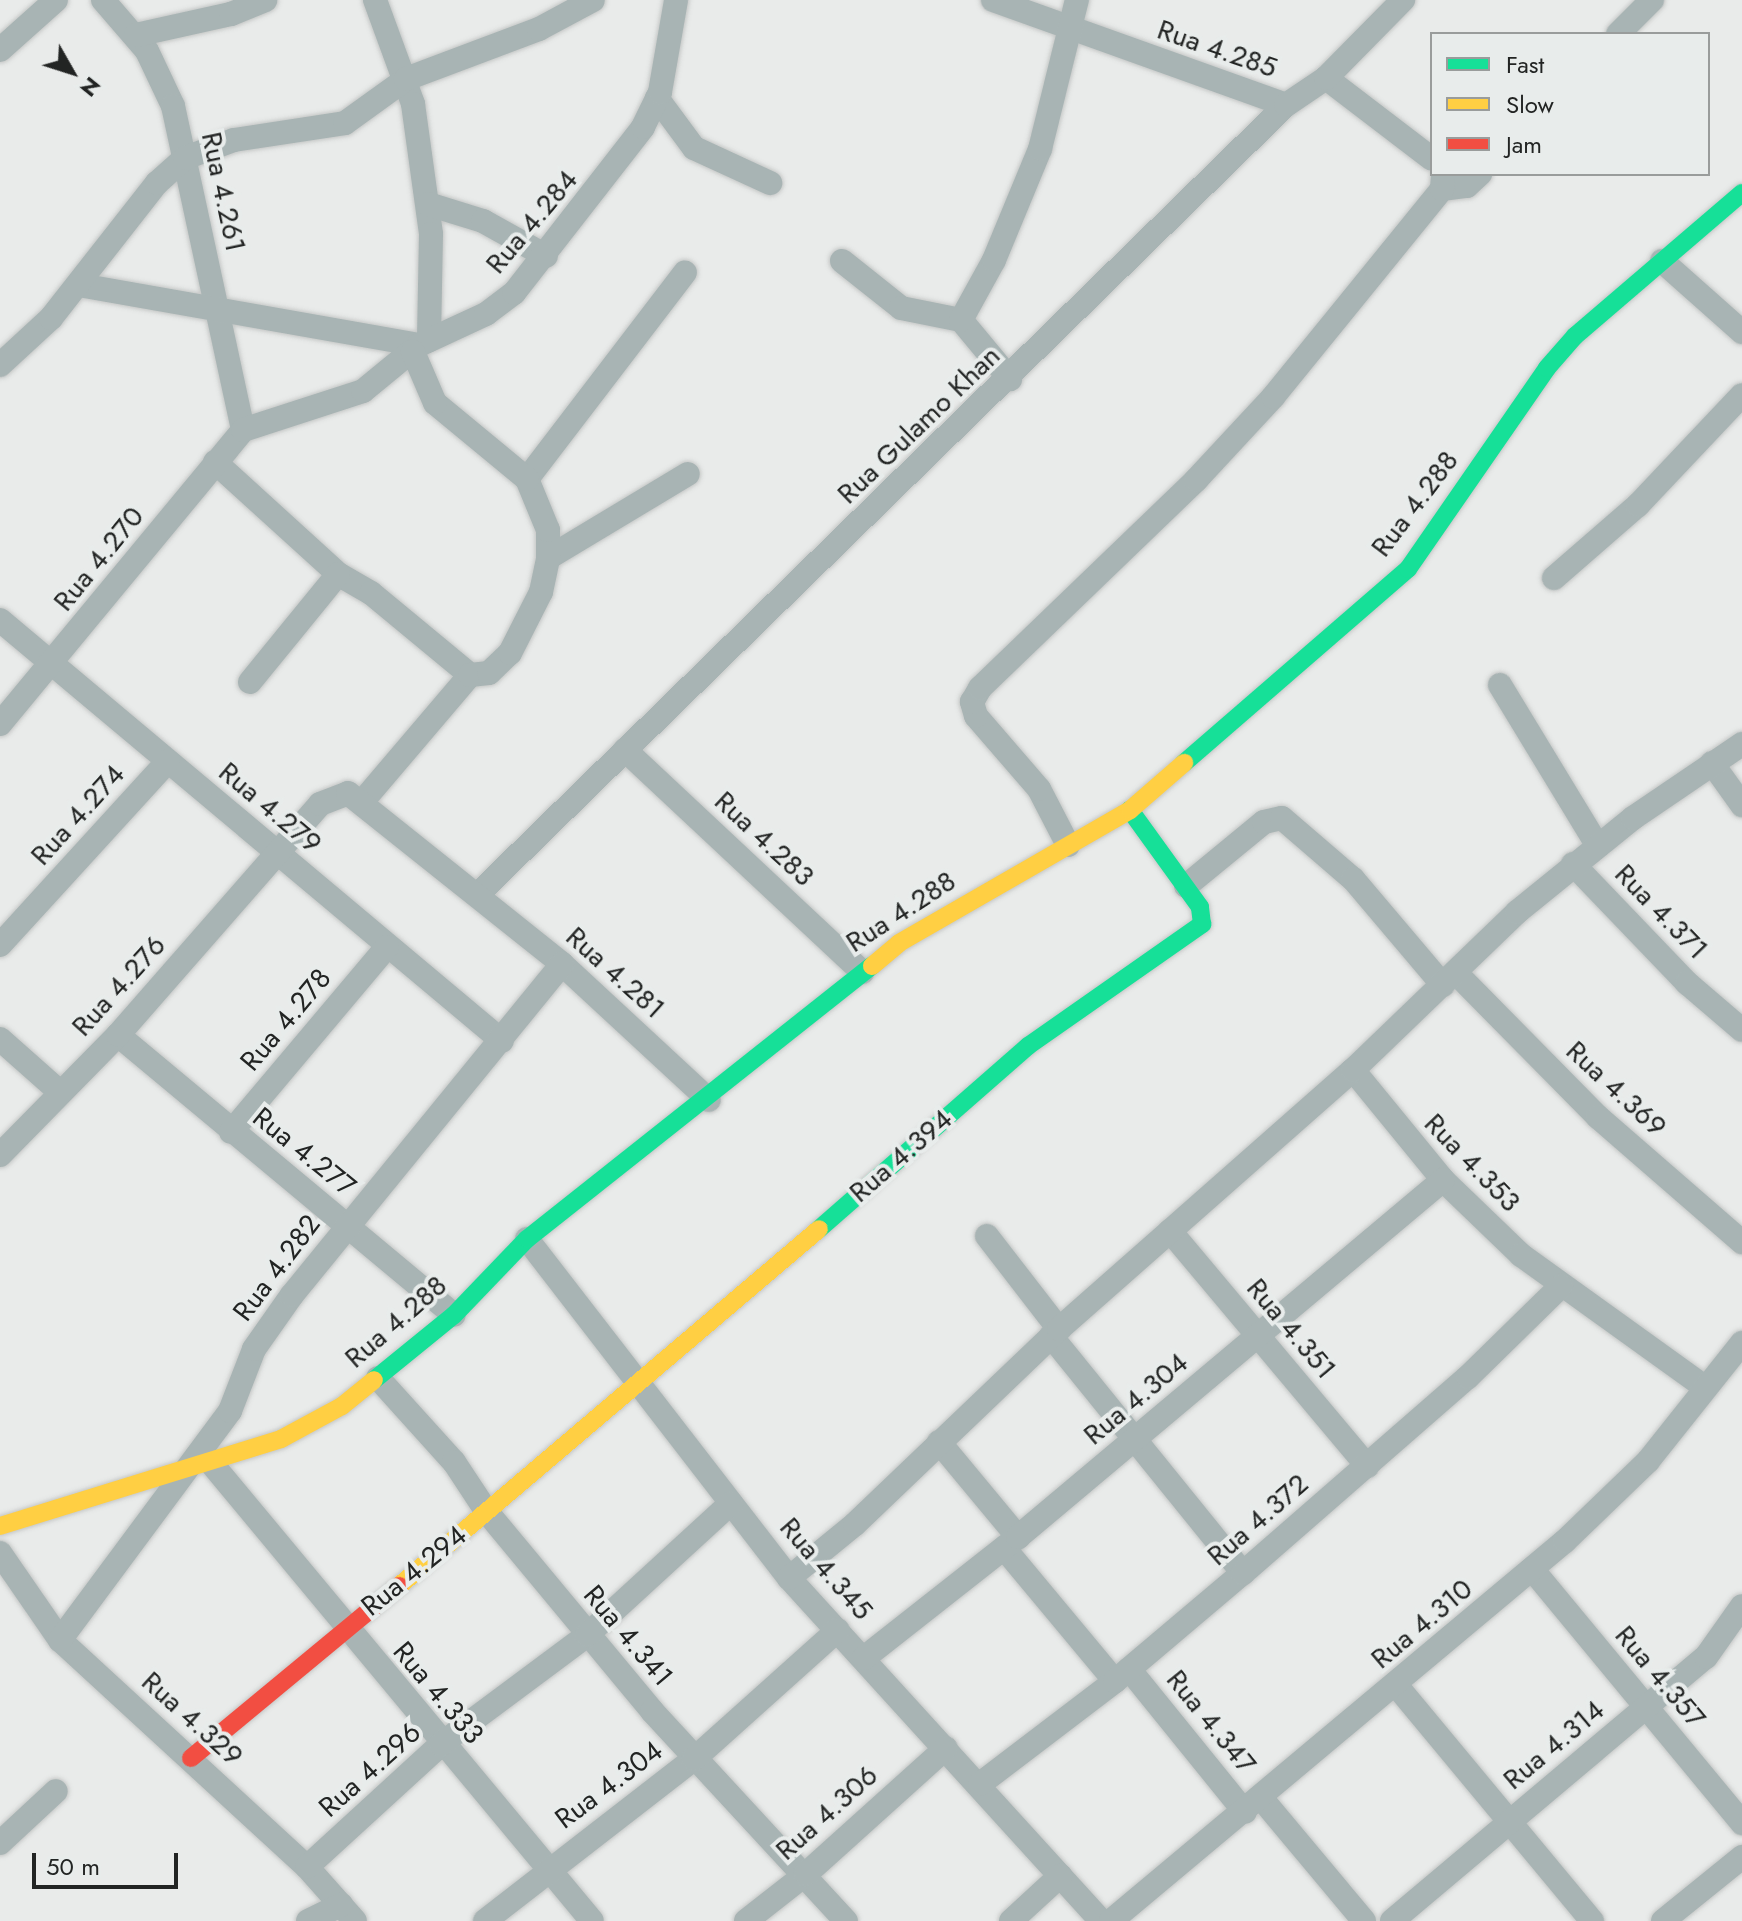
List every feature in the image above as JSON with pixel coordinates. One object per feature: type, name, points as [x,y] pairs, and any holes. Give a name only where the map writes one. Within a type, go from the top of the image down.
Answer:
[{"type":"street","points":[[0,50],[56,0]]},
{"type":"street","name":"Rua 4.261","points":[[103,0],[136,35],[165,81],[185,158],[241,423]]},
{"type":"street","points":[[136,35],[231,14],[265,0]]},
{"type":"street","points":[[362,802],[470,675],[489,673],[510,653],[541,592],[548,558],[548,530],[527,479],[435,403],[420,346],[428,204],[406,79],[375,0]]},
{"type":"street","points":[[0,365],[79,285],[157,183],[185,158],[234,140],[345,123],[406,79],[539,29],[593,0]]},
{"type":"street","name":"Rua 4.284","points":[[241,423],[363,391],[420,346],[486,314],[514,293],[605,182],[657,98],[676,0]]},
{"type":"street","name":"Rua 4.285","points":[[993,0],[1286,105]]},
{"type":"street","points":[[961,320],[994,260],[1040,149],[1077,0]]},
{"type":"street","name":"Rua Gulamo Khan","points":[[478,894],[1010,379],[1286,105],[1326,78],[1403,0]]},
{"type":"street","points":[[1620,32],[1652,0]]},
{"type":"street","points":[[1326,78],[1430,157]]},
{"type":"street","points":[[657,98],[694,148],[770,183]]},
{"type":"street","points":[[1068,845],[1039,789],[976,716],[972,702],[980,688],[1196,480],[1273,397],[1442,182],[1467,186],[1478,176]]},
{"type":"street","name":"Rua 4.288","points":[[187,1472],[281,1439],[342,1406],[454,1315],[527,1239],[709,1100],[899,943],[1130,810],[1408,569],[1547,368],[1575,336],[1742,193]]},
{"type":"street","points":[[428,204],[483,221],[546,256]]},
{"type":"street","points":[[842,261],[901,308],[961,320],[1010,379]]},
{"type":"street","points":[[1662,261],[1742,332]]},
{"type":"street","points":[[527,479],[685,272]]},
{"type":"street","points":[[79,285],[420,346]]},
{"type":"street","points":[[1554,578],[1638,505],[1742,395]]},
{"type":"street","name":"Rua 4.270","points":[[0,724],[215,462],[241,423]]},
{"type":"street","points":[[215,462],[338,574],[371,593],[470,675]]},
{"type":"street","points":[[548,558],[688,474]]},
{"type":"street","points":[[250,682],[338,574]]},
{"type":"street","name":"Rua 4.279","points":[[0,620],[502,1041]]},
{"type":"street","points":[[1500,685],[1598,846]]},
{"type":"street","points":[[789,1578],[1055,1333],[1353,1070],[1573,864],[1742,744]]},
{"type":"street","name":"Rua 4.283","points":[[625,750],[862,972]]},
{"type":"street","name":"Rua 4.274","points":[[0,945],[168,761]]},
{"type":"street","points":[[1712,763],[1742,805]]},
{"type":"street","name":"Rua 4.276","points":[[0,1155],[118,1035],[275,852],[333,795],[348,793],[362,802]]},
{"type":"street","name":"Rua 4.281","points":[[362,802],[562,964],[709,1100]]},
{"type":"street","points":[[1130,810],[1186,886]]},
{"type":"street","name":"Rua 4.369","points":[[1186,886],[1264,822],[1282,818],[1353,879],[1450,979],[1598,1117],[1742,1242]]},
{"type":"street","name":"Rua 4.371","points":[[1573,864],[1687,983],[1742,1030]]},
{"type":"street","name":"Rua 4.394","points":[[635,1381],[685,1347],[1028,1046],[1176,944],[1204,917],[1186,886]]},
{"type":"street","name":"Rua 4.278","points":[[231,1132],[387,947]]},
{"type":"street","name":"Rua 4.282","points":[[187,1472],[230,1411],[254,1349],[347,1225],[502,1041],[562,964]]},
{"type":"street","name":"Rua 4.277","points":[[118,1035],[454,1315]]},
{"type":"street","points":[[0,1039],[61,1093]]},
{"type":"street","name":"Rua 4.353","points":[[1353,1070],[1443,1180],[1561,1286],[1705,1387]]},
{"type":"street","name":"Rua 4.304","points":[[864,1658],[1011,1543],[1443,1180]]},
{"type":"street","name":"Rua 4.351","points":[[1170,1231],[1367,1466]]},
{"type":"street","points":[[987,1236],[1135,1440],[1243,1573]]},
{"type":"street","name":"Rua 4.345","points":[[527,1239],[789,1578],[980,1784],[1101,1921]]},
{"type":"street","name":"Rua 4.372","points":[[980,1784],[1122,1675],[1243,1573],[1367,1466],[1561,1286]]},
{"type":"street","name":"Rua 4.310","points":[[1111,1921],[1254,1806],[1532,1569],[1648,1461],[1742,1343]]},
{"type":"street","name":"Rua 4.341","points":[[378,1378],[454,1462],[487,1512],[587,1635],[763,1837],[806,1874],[846,1921]]},
{"type":"street","name":"Rua 4.294","points":[[191,1758],[343,1628],[568,1446],[635,1381]]},
{"type":"street","name":"Rua 4.347","points":[[939,1442],[1011,1543],[1122,1675],[1364,1921]]},
{"type":"street","name":"Rua 4.333","points":[[212,1464],[343,1628],[592,1921]]},
{"type":"street","points":[[0,1526],[187,1472]]},
{"type":"street","points":[[56,1633],[187,1472]]},
{"type":"street","name":"Rua 4.296","points":[[307,1867],[441,1744],[587,1635],[731,1503]]},
{"type":"street","name":"Rua 4.329","points":[[0,1553],[56,1633],[307,1867],[348,1913]]},
{"type":"street","name":"Rua 4.357","points":[[1532,1569],[1742,1823]]},
{"type":"street","name":"Rua 4.314","points":[[1392,1921],[1645,1708],[1732,1643],[1742,1606]]},
{"type":"street","name":"Rua 4.304","points":[[485,1921],[546,1870],[694,1759],[838,1630]]},
{"type":"street","points":[[1396,1685],[1592,1921]]},
{"type":"street","name":"Rua 4.306","points":[[746,1921],[806,1874],[946,1748]]},
{"type":"street","points":[[0,1843],[56,1791]]},
{"type":"street","points":[[1663,1921],[1742,1857]]},
{"type":"street","points":[[1011,1921],[1060,1876]]},
{"type":"street","points":[[308,1921],[348,1913]]},
{"type":"traffic: fast","points":[[1184,763],[1408,569],[1547,368],[1575,336],[1742,193]]},
{"type":"traffic: fast","points":[[819,1229],[1028,1046],[1202,924],[1200,907],[1130,810]]},
{"type":"traffic: fast","points":[[374,1380],[454,1315],[527,1239],[872,966]]},
{"type":"traffic: slow","points":[[872,966],[899,943],[1130,810],[1184,763]]},
{"type":"traffic: slow","points":[[399,1586],[819,1229]]},
{"type":"traffic: slow","points":[[0,1526],[281,1439],[342,1406],[374,1380]]},
{"type":"traffic: jam","points":[[191,1758],[399,1586]]}]
